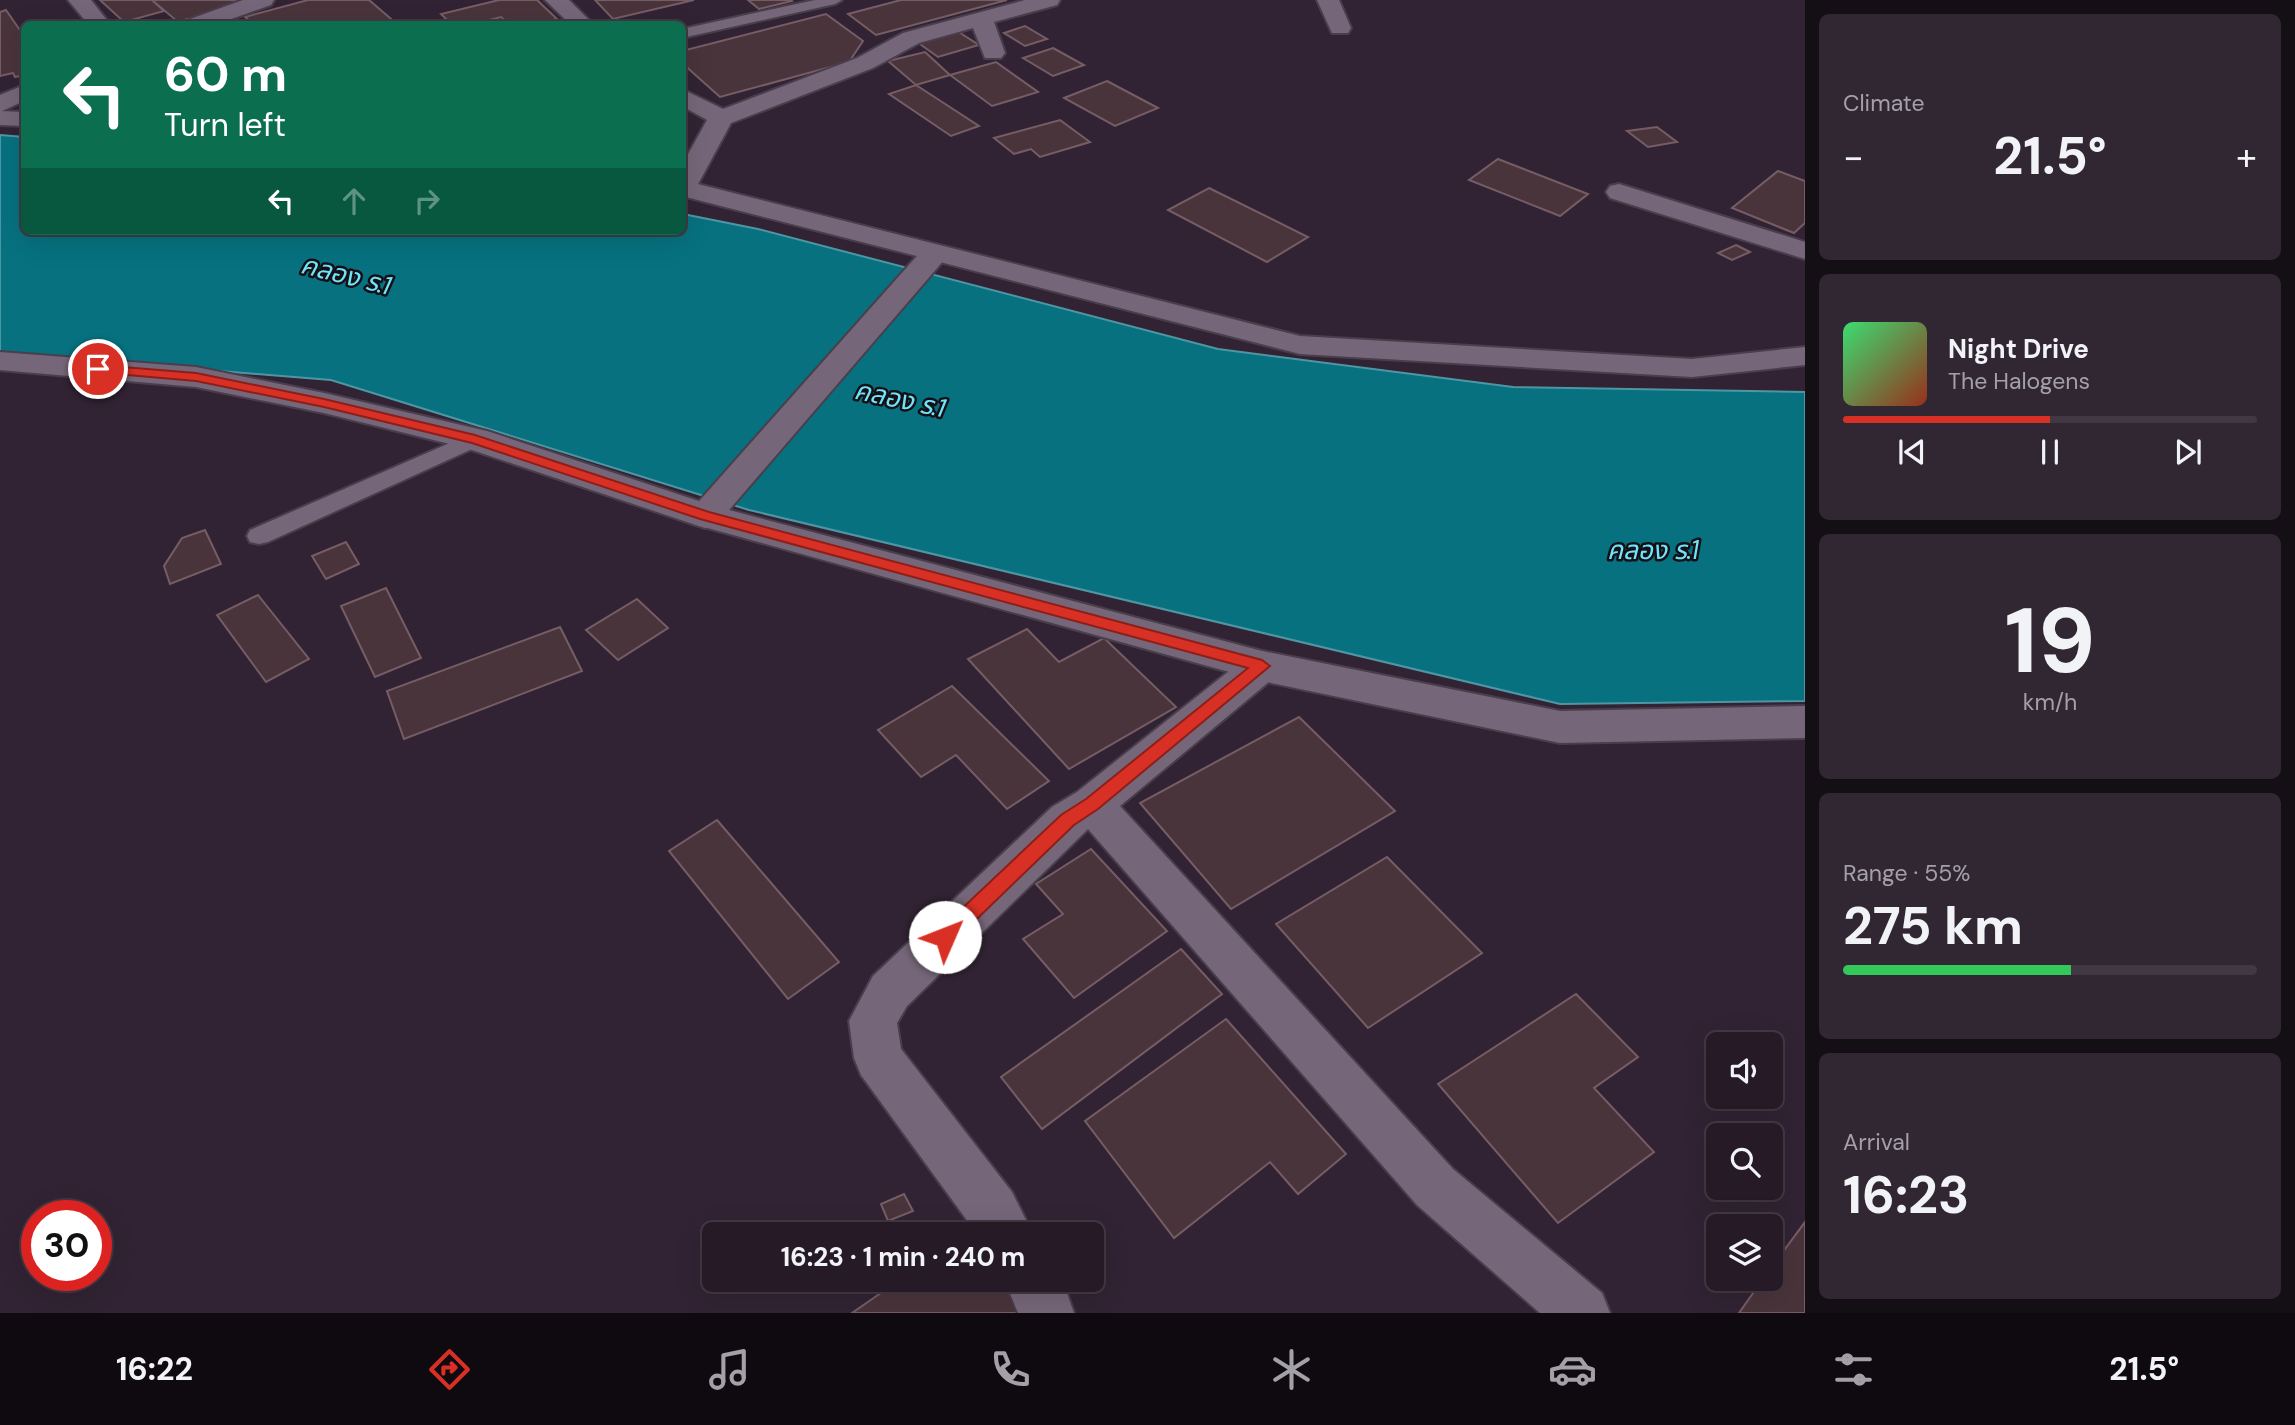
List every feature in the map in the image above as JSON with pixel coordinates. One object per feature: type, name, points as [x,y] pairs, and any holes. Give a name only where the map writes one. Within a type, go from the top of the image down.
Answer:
[{"type":"street","points":[[79,0],[96,21]]},
{"type":"street","points":[[206,21],[263,0]]},
{"type":"street","points":[[556,0],[579,21]]},
{"type":"street","points":[[686,182],[721,118],[849,69],[911,38],[1049,0]]},
{"type":"street","points":[[1328,0],[1339,28]]},
{"type":"street","points":[[981,18],[993,53]]},
{"type":"street","points":[[849,69],[886,82]]},
{"type":"street","points":[[0,105],[21,94]]},
{"type":"street","points":[[686,98],[721,118]]},
{"type":"street","points":[[0,118],[21,119]]},
{"type":"street","points":[[686,189],[1300,345],[1692,368],[1805,356]]},
{"type":"street","points":[[1619,192],[1805,251]]},
{"type":"street","points":[[705,516],[934,254]]},
{"type":"street","points":[[0,361],[196,377],[324,403],[475,439],[705,516],[1262,666],[1560,727],[1805,722]]},
{"type":"street","points":[[999,1222],[878,1058],[873,1021],[890,990],[1067,820],[1092,804],[1262,666]]},
{"type":"street","points":[[1092,804],[1435,1187],[1582,1313]]},
{"type":"street","points":[[1038,1292],[1046,1313]]},
{"type":"lane","points":[[686,33],[835,0]]},
{"type":"lane","points":[[259,536],[475,439]]},
{"type":"water","name":"คลอง ร.1","points":[[0,135],[21,137],[21,235],[686,235],[686,215],[758,229],[1218,349],[1513,387],[1805,392],[1805,701],[1560,704],[749,510],[331,380],[0,353]]},
{"type":"building","points":[[100,0],[152,0],[164,11],[128,21],[123,21]]},
{"type":"building","points":[[152,0],[248,0],[181,21],[177,21]]},
{"type":"building","points":[[308,0],[369,0],[394,21],[250,21],[245,17]]},
{"type":"building","points":[[499,0],[537,0],[557,19],[506,21],[501,17],[485,21],[448,21],[441,14]]},
{"type":"building","points":[[595,0],[694,0],[613,19]]},
{"type":"building","points":[[748,0],[791,0],[792,1],[759,9]]},
{"type":"building","points":[[901,0],[1007,0],[876,35],[848,14]]},
{"type":"building","points":[[6,10],[21,32],[21,76],[15,77],[13,73],[0,76],[0,12]]},
{"type":"building","points":[[826,14],[863,41],[849,62],[720,97],[686,67],[686,50]]},
{"type":"building","points":[[1025,26],[1047,39],[1025,46],[1004,33]]},
{"type":"building","points":[[957,31],[979,45],[938,57],[917,42]]},
{"type":"building","points":[[1053,48],[1084,65],[1053,76],[1023,58]]},
{"type":"building","points":[[925,52],[950,75],[916,85],[888,61]]},
{"type":"building","points":[[996,62],[1038,92],[992,106],[950,75]]},
{"type":"building","points":[[1107,81],[1158,108],[1115,126],[1064,98]]},
{"type":"building","points":[[916,85],[979,126],[951,136],[889,94]]},
{"type":"building","points":[[1060,120],[1090,142],[1040,157],[1031,149],[1014,154],[994,138]]},
{"type":"building","points":[[1657,127],[1677,142],[1648,147],[1627,131]]},
{"type":"building","points":[[1498,159],[1588,194],[1560,216],[1469,180]]},
{"type":"building","points":[[1778,171],[1805,181],[1805,223],[1794,233],[1732,208]]},
{"type":"building","points":[[1209,188],[1308,237],[1267,262],[1168,210]]},
{"type":"building","points":[[1736,245],[1750,252],[1732,260],[1718,253]]},
{"type":"building","points":[[205,530],[221,564],[170,584],[164,566],[182,538]]},
{"type":"building","points":[[346,542],[359,564],[326,579],[312,556]]},
{"type":"building","points":[[386,588],[421,658],[375,677],[341,606]]},
{"type":"building","points":[[258,595],[309,659],[266,682],[217,615]]},
{"type":"building","points":[[637,599],[668,628],[618,660],[586,630]]},
{"type":"building","points":[[560,627],[582,671],[404,739],[387,691]]},
{"type":"building","points":[[1027,629],[1059,662],[1104,638],[1176,707],[1069,769],[968,659]]},
{"type":"building","points":[[952,686],[1049,781],[1007,809],[956,755],[921,777],[878,730]]},
{"type":"building","points":[[1299,717],[1395,811],[1231,909],[1140,803]]},
{"type":"building","points":[[717,820],[839,962],[788,999],[669,851]]},
{"type":"building","points":[[1091,849],[1167,931],[1074,998],[1023,939],[1063,914],[1036,884]]},
{"type":"building","points":[[1387,857],[1482,953],[1368,1028],[1276,924]]},
{"type":"building","points":[[1181,949],[1222,994],[1042,1129],[1001,1077]]},
{"type":"building","points":[[1576,994],[1638,1057],[1594,1088],[1654,1152],[1558,1223],[1438,1084]]},
{"type":"building","points":[[1226,1019],[1346,1154],[1298,1194],[1270,1162],[1174,1238],[1085,1121]]},
{"type":"building","points":[[904,1194],[913,1211],[888,1221],[881,1204]]},
{"type":"building","points":[[1805,1222],[1805,1313],[1739,1313],[1755,1291],[1783,1291],[1783,1252]]},
{"type":"building","points":[[882,1292],[1015,1292],[1024,1313],[852,1313]]},
{"type":"route","points":[[98,369],[196,377],[324,403],[475,439],[705,516],[1262,666],[1092,804],[1067,820],[945,937]]}]
